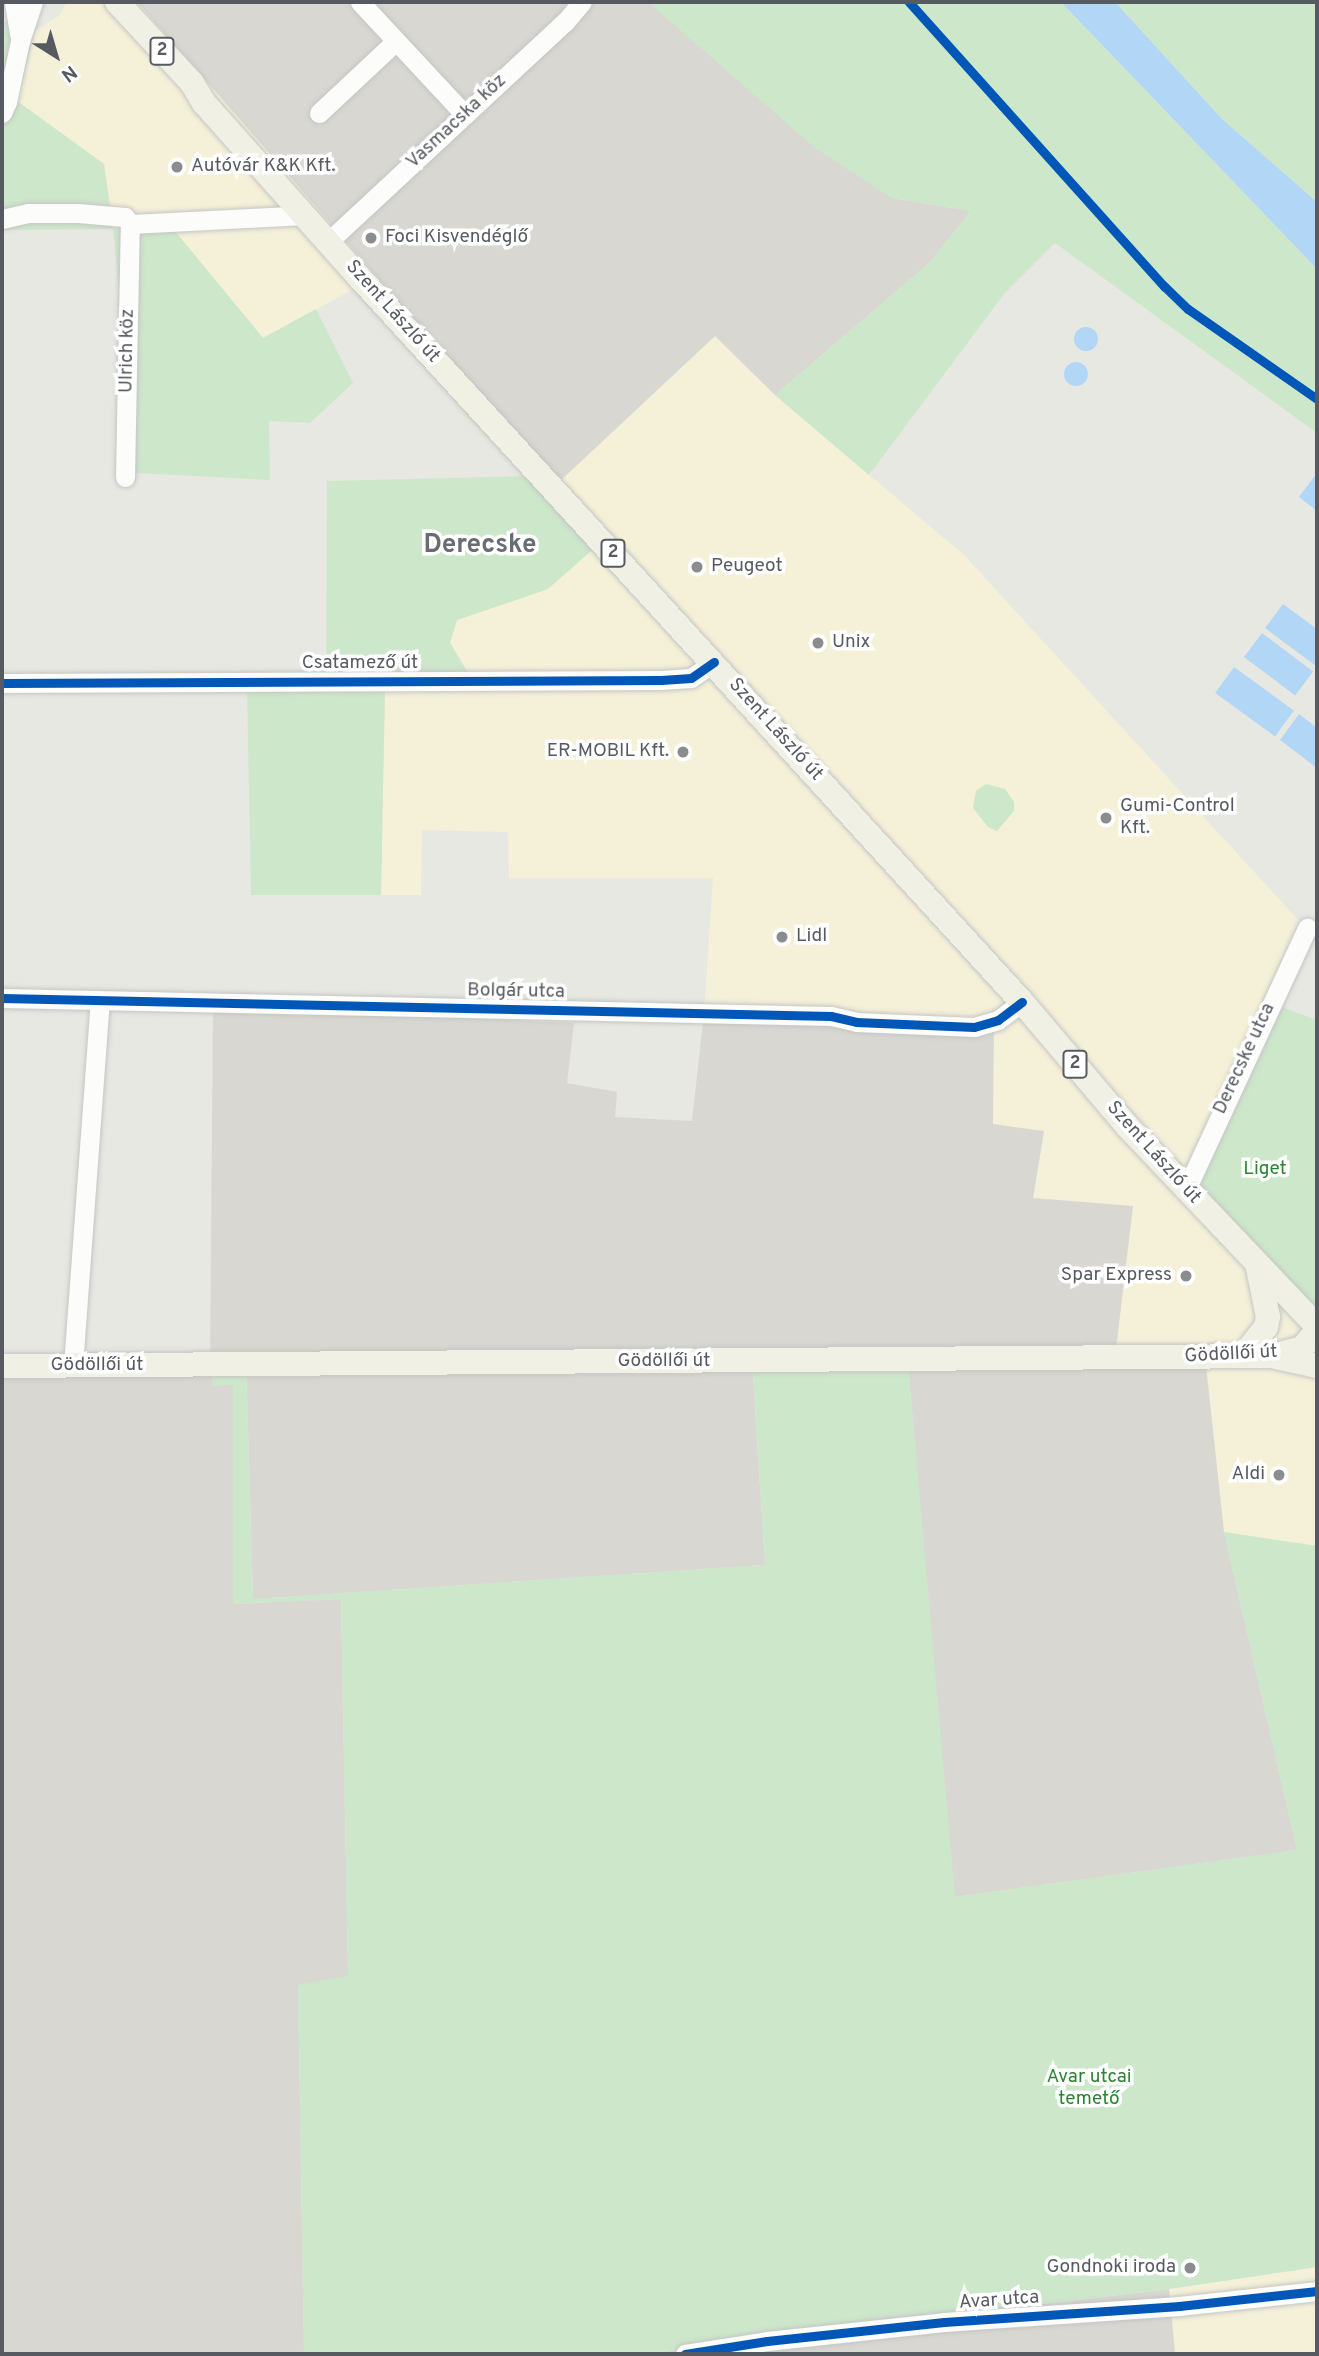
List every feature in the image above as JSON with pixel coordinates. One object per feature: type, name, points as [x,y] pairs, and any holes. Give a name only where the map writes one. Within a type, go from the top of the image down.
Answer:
[{"type":"main road","name":"2","points":[[100,2],[156,60],[204,103]]},
{"type":"main road","name":"2","points":[[117,2],[192,83],[204,103]]},
{"type":"main road","name":"Szent László út","points":[[204,103],[1023,1002],[1127,1126],[1317,1329]]},
{"type":"main road","points":[[1244,1355],[1266,1327],[1268,1317],[1256,1264]]},
{"type":"main road","name":"Gödöllői út","points":[[2,1366],[1272,1356],[1302,1348],[1317,1329]]},
{"type":"main road","points":[[1272,1356],[1317,1366]]},
{"type":"street","points":[[14,2],[20,41]]},
{"type":"street","points":[[2,113],[33,2]]},
{"type":"street","points":[[360,2],[465,115]]},
{"type":"street","name":"Vasmacska köz","points":[[330,241],[565,22],[582,2]]},
{"type":"street","points":[[319,113],[396,41]]},
{"type":"street","points":[[2,219],[27,214],[78,213],[125,217],[130,224],[306,215]]},
{"type":"street","name":"Ulrich köz","points":[[125,477],[130,224]]},
{"type":"street","name":"Csatamező út","points":[[2,683],[661,680],[691,678],[714,662]]},
{"type":"street","name":"Derecske utca","points":[[1186,1190],[1307,929]]},
{"type":"street","name":"Bolgár utca","points":[[2,998],[831,1016],[856,1022],[974,1027],[998,1020],[1023,1002]]},
{"type":"street","points":[[74,1366],[100,1001]]},
{"type":"street","name":"Avar utca","points":[[685,2354],[944,2322],[1179,2306],[1317,2291]]},
{"type":"shaded area","points":[[67,2],[140,2],[376,277],[263,338],[170,225],[113,228],[104,164],[17,101],[35,31],[60,15]]},
{"type":"shaded area","points":[[648,2],[892,198],[971,211],[928,264],[775,395],[715,336],[558,483],[138,3]]},
{"type":"shaded area","points":[[715,336],[775,395],[965,556],[1299,921],[1309,939],[1279,1006],[1317,1336],[1317,1546],[1224,1532],[1205,1357],[1115,1359],[1033,1199],[1044,1131],[993,1125],[704,1013],[713,878],[509,878],[508,832],[422,830],[421,895],[381,895],[385,687],[476,685],[450,643],[457,620],[548,589],[549,491]]},
{"type":"shaded area","points":[[213,1011],[294,1011],[574,1023],[567,1083],[617,1092],[615,1117],[692,1121],[704,1013],[994,1021],[993,1124],[1044,1131],[1033,1198],[1133,1206],[1115,1358],[1205,1357],[1224,1532],[1297,1850],[954,1897],[908,1364],[752,1361],[765,1565],[253,1599],[246,1362],[233,1385],[233,1604],[341,1599],[348,1977],[298,1986],[304,2354],[2,2354],[2,1364],[210,1362]]},
{"type":"shaded area","points":[[1317,2267],[1317,2354],[1175,2354],[1169,2289]]},
{"type":"shaded area","points":[[1169,2289],[1175,2354],[649,2354],[705,2344]]},
{"type":"green space","points":[[648,2],[1061,2],[1317,269],[1317,433],[1055,243],[1004,294],[869,475],[775,395],[928,264],[971,211],[892,198],[815,148]]},
{"type":"green space","points":[[1115,2],[1317,2],[1317,202],[1222,119]]},
{"type":"green space","points":[[2,21],[35,31],[17,101],[104,164],[113,228],[170,225],[263,338],[316,309],[353,383],[310,423],[269,421],[270,480],[136,473],[113,229],[2,230]]},
{"type":"green space","points":[[526,476],[598,545],[548,589],[457,620],[450,643],[476,686],[385,687],[381,895],[251,895],[247,690],[326,686],[327,481]]},
{"type":"green space","points":[[986,784],[1005,789],[1014,802],[1014,811],[997,831],[988,827],[973,808],[976,791]]},
{"type":"green space","name":"Liget","points":[[1279,1006],[1317,1020],[1317,1336],[1187,1198]]},
{"type":"green space","name":"Avar utcai temető","points":[[752,1360],[908,1364],[955,1897],[1297,1850],[1224,1532],[1317,1546],[1317,2267],[1169,2289],[705,2344],[649,2354],[304,2354],[298,1985],[348,1976],[341,1599],[233,1604],[233,1385],[213,1386],[210,1362],[246,1361],[253,1599],[765,1565]]},
{"type":"water","points":[[1061,2],[1115,2],[1222,119],[1317,202],[1317,269]]},
{"type":"water","points":[[1086,327],[1094,331],[1098,339],[1094,347],[1086,351],[1078,347],[1074,339],[1078,331]]},
{"type":"water","points":[[1076,362],[1084,366],[1088,374],[1084,382],[1076,386],[1068,382],[1064,374],[1068,366]]},
{"type":"water","points":[[1317,473],[1317,511],[1299,497]]},
{"type":"water","points":[[1283,604],[1317,629],[1316,666],[1265,628]]},
{"type":"water","points":[[1262,633],[1313,672],[1295,695],[1244,657]]},
{"type":"water","points":[[1234,667],[1294,710],[1275,736],[1215,693]]},
{"type":"water","points":[[1299,714],[1317,728],[1317,768],[1280,740]]},
{"type":"cycle path","points":[[909,2],[1164,286],[1188,309],[1317,399]]},
{"type":"cycle path","points":[[2,683],[661,680],[691,678],[714,662]]},
{"type":"cycle path","points":[[2,998],[831,1016],[856,1022],[974,1027],[998,1020],[1022,1002]]},
{"type":"cycle path","points":[[685,2354],[767,2341],[944,2322],[1179,2306],[1317,2291]]},
{"type":"place","name":"Autóvár K&K Kft.","points":[[177,167]]},
{"type":"place","name":"Foci Kisvendéglő","points":[[371,238]]},
{"type":"place","name":"Peugeot","points":[[697,567]]},
{"type":"place","name":"Unix","points":[[818,643]]},
{"type":"place","name":"ER-MOBIL Kft.","points":[[683,752]]},
{"type":"place","name":"Gumi-Control Kft.","points":[[1106,818]]},
{"type":"place","name":"Lidl","points":[[782,937]]},
{"type":"place","name":"Spar Express","points":[[1186,1276]]},
{"type":"place","name":"Aldi","points":[[1279,1475]]},
{"type":"place","name":"Gondnoki iroda","points":[[1190,2268]]},
{"type":"district","name":"Derecske","points":[[480,546]]}]
